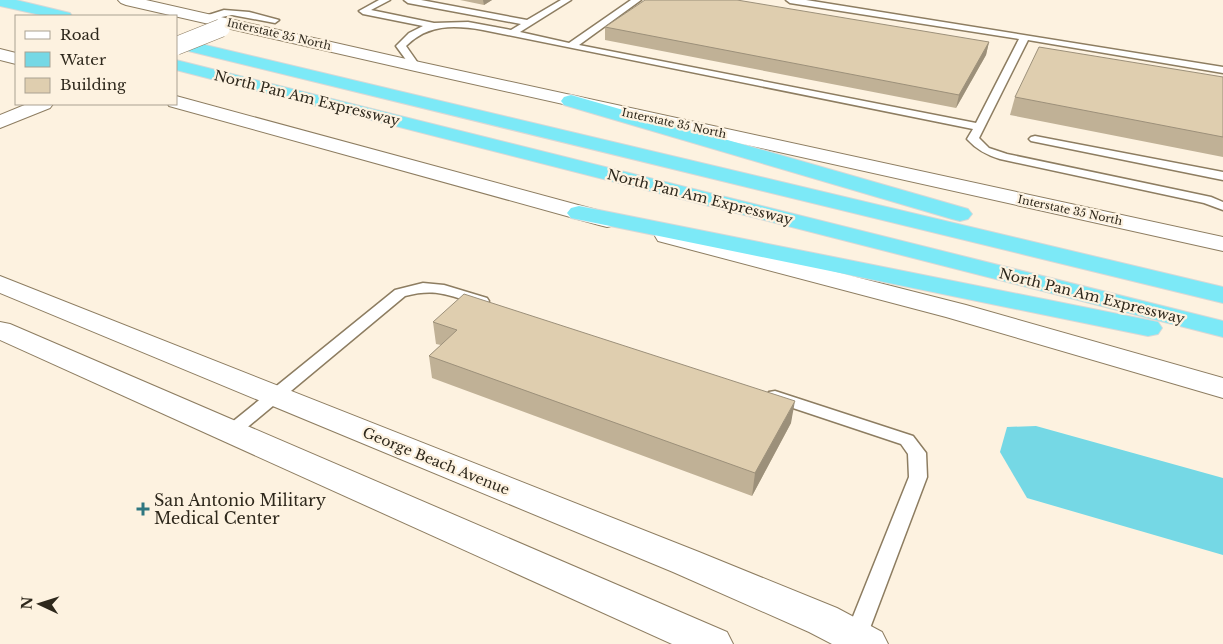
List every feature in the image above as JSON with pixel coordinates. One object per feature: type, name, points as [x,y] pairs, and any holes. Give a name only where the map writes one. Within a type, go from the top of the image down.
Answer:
[{"type":"highway","points":[[1,0],[60,15]]},
{"type":"highway","name":"North Pan Am Expressway","points":[[178,45],[1223,295]]},
{"type":"highway","name":"North Pan Am Expressway","points":[[178,66],[1223,329]]},
{"type":"highway","points":[[571,101],[1223,290]]},
{"type":"highway","points":[[579,212],[1223,345]]},
{"type":"main road","name":"Interstate 35 North","points":[[126,0],[214,23],[265,31],[571,101],[1223,244]]},
{"type":"main road","points":[[178,30],[214,23]]},
{"type":"main road","points":[[178,44],[214,23]]},
{"type":"main road","points":[[0,54],[15,59]]},
{"type":"main road","points":[[178,103],[579,212],[956,311],[1223,388]]},
{"type":"main road","points":[[0,122],[40,105]]},
{"type":"main road","name":"George Beach Avenue","points":[[0,284],[686,562],[823,620],[859,642]]},
{"type":"main road","points":[[0,330],[713,644]]},
{"type":"lane","points":[[386,0],[363,11],[436,26]]},
{"type":"lane","points":[[408,0],[529,22]]},
{"type":"lane","points":[[512,33],[567,0]]},
{"type":"lane","points":[[571,46],[637,0]]},
{"type":"lane","points":[[790,0],[1223,70]]},
{"type":"lane","points":[[214,23],[219,12],[230,11],[276,20],[265,31]]},
{"type":"lane","points":[[214,23],[251,15]]},
{"type":"lane","points":[[415,66],[401,46],[408,36],[425,28],[457,23],[979,127]]},
{"type":"lane","points":[[1025,37],[973,139],[984,150],[1004,157],[1207,200],[1223,206]]},
{"type":"lane","points":[[1035,138],[1223,176]]},
{"type":"lane","points":[[232,431],[400,293],[423,287],[444,289],[501,307]]},
{"type":"lane","points":[[764,393],[907,440],[917,453],[918,477],[859,642]]},
{"type":"water","points":[[1036,426],[1223,478],[1223,555],[1027,498],[1000,452],[1007,427]]},
{"type":"building","points":[[645,0],[737,0],[989,42],[959,95],[605,27]]},
{"type":"building","points":[[1039,47],[1223,77],[1223,137],[1015,97]]},
{"type":"building","points":[[464,294],[795,401],[755,473],[429,356],[457,330],[433,322]]},
{"type":"place","name":"San Antonio Military Medical Center","points":[[143,509]]}]
